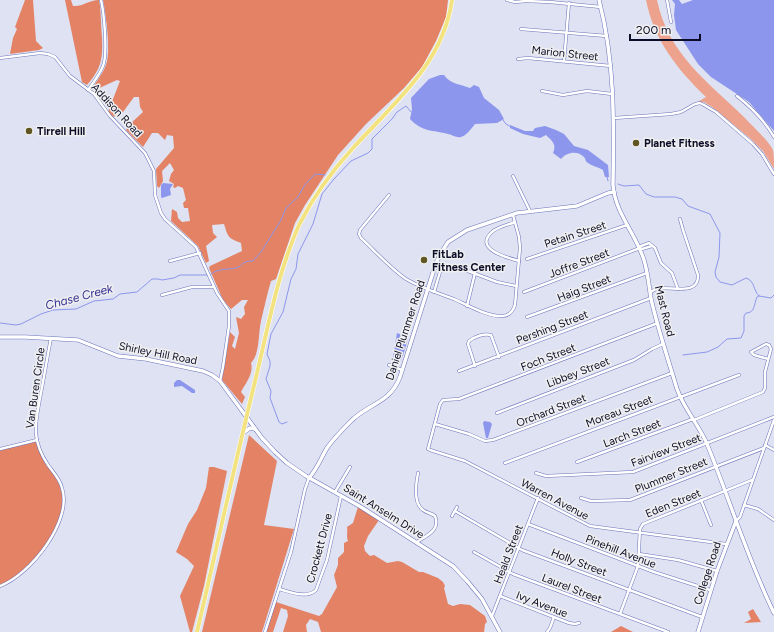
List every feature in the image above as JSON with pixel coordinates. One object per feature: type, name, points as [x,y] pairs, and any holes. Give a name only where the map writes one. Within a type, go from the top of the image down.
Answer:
[{"type":"main road","points":[[197,632],[242,433],[278,284],[287,254],[300,224],[313,200],[334,170],[410,87],[427,66],[443,35],[452,0]]},
{"type":"street","points":[[88,90],[99,74],[105,60],[101,0]]},
{"type":"street","points":[[507,0],[515,2],[526,0],[600,7]]},
{"type":"street","name":"Mast Road","points":[[599,0],[607,36],[611,66],[614,118],[614,192],[618,207],[640,248],[647,273],[651,298],[680,397],[706,443],[761,585],[774,613]]},
{"type":"street","points":[[667,0],[671,22]]},
{"type":"street","points":[[564,61],[569,4]]},
{"type":"street","points":[[521,28],[607,36]]},
{"type":"street","name":"Addison Road","points":[[0,58],[40,53],[55,57],[70,76],[98,99],[110,116],[145,153],[154,171],[155,195],[161,213],[194,244],[200,253],[214,286],[229,311],[230,316],[220,381]]},
{"type":"street","name":"Marion Street","points":[[518,59],[523,57],[611,66]]},
{"type":"street","points":[[542,91],[563,95],[587,91],[613,94]]},
{"type":"street","points":[[737,96],[752,109],[774,137]]},
{"type":"street","points":[[614,118],[671,114],[681,112],[698,104],[704,105],[716,112],[752,144],[762,154],[774,174]]},
{"type":"street","points":[[513,176],[530,211]]},
{"type":"street","name":"Daniel Plummer Road","points":[[265,632],[293,541],[305,489],[310,478],[328,447],[342,430],[359,414],[385,398],[393,391],[398,383],[438,258],[448,242],[467,230],[513,214],[577,206],[614,192]]},
{"type":"street","points":[[389,195],[360,230],[359,236],[406,279],[468,306],[496,316],[507,315],[514,308],[520,243],[513,214]]},
{"type":"street","points":[[650,292],[655,289],[688,288],[693,286],[697,281],[698,277],[680,219]]},
{"type":"street","points":[[515,222],[493,231],[488,237],[487,242],[492,251],[519,261]]},
{"type":"street","name":"Petain Street","points":[[527,259],[627,224]]},
{"type":"street","points":[[640,248],[641,246],[649,243],[655,248],[661,263],[672,273],[678,289]]},
{"type":"street","points":[[640,248],[642,249],[653,246]]},
{"type":"street","name":"Joffre Street","points":[[524,292],[640,248]]},
{"type":"street","points":[[170,261],[200,253]]},
{"type":"street","points":[[434,292],[440,272],[445,267],[460,268],[496,282],[516,286]]},
{"type":"street","points":[[468,306],[475,273]]},
{"type":"street","name":"Haig Street","points":[[527,317],[647,273]]},
{"type":"street","points":[[162,294],[192,287],[214,286]]},
{"type":"street","name":"Pershing Street","points":[[459,371],[651,298]]},
{"type":"street","name":"Foch Street","points":[[435,424],[440,404],[443,400],[459,399],[658,323]]},
{"type":"street","points":[[475,366],[468,344],[472,339],[489,334],[492,337],[499,356]]},
{"type":"street","name":"Shirley Hill Road","points":[[0,337],[78,340],[118,356],[146,359],[199,370],[212,375],[220,381],[246,417]]},
{"type":"street","name":"Van Buren Circle","points":[[0,586],[13,579],[33,563],[41,554],[54,531],[63,509],[64,499],[61,482],[45,460],[37,440],[36,427],[51,338]]},
{"type":"street","name":"Libbey Street","points":[[497,413],[634,360],[652,349],[664,344]]},
{"type":"street","name":"Larch Street","points":[[577,462],[693,420],[763,392],[765,388],[765,374],[771,348],[768,344],[765,344],[752,352],[753,355],[768,359]]},
{"type":"street","points":[[389,365],[403,370]]},
{"type":"street","name":"Orchard Street","points":[[435,424],[469,434],[485,441],[493,440],[672,373]]},
{"type":"street","name":"Moreau Street","points":[[505,463],[739,375]]},
{"type":"street","name":"Saint Anselm Drive","points":[[246,417],[255,430],[277,455],[287,463],[310,478],[342,495],[446,560],[458,570],[479,594],[500,632]]},
{"type":"street","name":"Fairview Street","points":[[536,473],[546,476],[630,472],[774,417]]},
{"type":"street","points":[[736,521],[740,517],[774,422]]},
{"type":"street","name":"Warren Avenue","points":[[435,424],[428,447],[430,450],[465,460],[590,526],[726,544]]},
{"type":"street","points":[[242,433],[250,428],[255,430]]},
{"type":"street","name":"Van Buren Circle","points":[[0,449],[37,440]]},
{"type":"street","points":[[765,447],[774,450]]},
{"type":"street","name":"Plummer Street","points":[[581,498],[591,501],[630,500],[765,447]]},
{"type":"street","points":[[335,492],[350,467]]},
{"type":"street","points":[[417,542],[431,534],[436,520],[435,516],[423,510],[418,503],[416,487],[418,473]]},
{"type":"street","name":"Eden Street","points":[[620,614],[638,566],[640,533],[641,527],[645,522],[752,480]]},
{"type":"street","name":"Crockett Drive","points":[[279,588],[307,594],[312,593],[317,588],[327,560],[342,495]]},
{"type":"street","name":"Heald Street","points":[[492,616],[538,498]]},
{"type":"street","points":[[701,500],[711,525]]},
{"type":"street","points":[[744,505],[758,509],[774,520]]},
{"type":"street","points":[[452,516],[457,507]]},
{"type":"street","name":"Holly Street","points":[[455,511],[518,548],[702,617]]},
{"type":"street","name":"College Road","points":[[698,632],[716,571],[736,521]]},
{"type":"street","name":"Pinehill Avenue","points":[[528,524],[638,566],[710,590]]},
{"type":"street","name":"Laurel Street","points":[[474,552],[509,572],[668,632]]},
{"type":"street","points":[[639,554],[678,560],[716,571]]},
{"type":"street","name":"Ivy Avenue","points":[[500,596],[572,624],[579,623]]},
{"type":"street","points":[[547,632],[554,617]]},
{"type":"shaded area","points":[[25,0],[33,0],[36,41],[43,48],[39,50],[10,54],[13,38],[17,29],[15,27]]},
{"type":"shaded area","points":[[65,0],[71,0],[73,6],[76,6],[99,0],[102,52],[98,69],[87,85],[82,82]]},
{"type":"shaded area","points":[[103,0],[448,0],[446,17],[436,41],[422,67],[404,88],[366,124],[338,155],[295,223],[276,279],[271,281],[261,321],[256,354],[251,363],[252,367],[250,375],[241,392],[245,397],[242,404],[222,380],[230,332],[235,337],[232,346],[235,349],[239,333],[236,317],[241,319],[245,314],[244,307],[248,300],[242,300],[231,309],[223,300],[209,268],[210,266],[242,251],[241,243],[233,240],[229,236],[224,224],[212,225],[213,233],[217,237],[206,246],[209,261],[206,263],[198,246],[171,221],[172,209],[177,212],[178,218],[182,222],[190,221],[188,208],[184,208],[183,203],[186,200],[183,188],[178,186],[175,188],[173,187],[174,184],[169,181],[174,170],[170,163],[162,171],[163,181],[159,188],[157,186],[156,169],[174,148],[173,136],[167,135],[165,140],[158,133],[152,133],[143,147],[126,130],[129,125],[143,112],[140,107],[139,97],[134,97],[123,112],[118,112],[114,117],[108,112],[120,81],[117,80],[95,90],[92,89],[105,68],[108,51],[108,33]]},
{"type":"shaded area","points":[[646,0],[657,0],[662,19],[670,36],[691,66],[768,142],[773,150],[774,169],[763,151],[752,140],[712,107],[704,102],[696,103],[706,97],[676,65],[668,53],[655,28]]},
{"type":"shaded area","points":[[249,435],[277,461],[264,525],[294,529],[262,632],[202,632]]},
{"type":"shaded area","points":[[37,440],[47,464],[63,488],[63,509],[54,531],[41,554],[13,579],[0,586],[0,449]]},
{"type":"shaded area","points":[[209,467],[227,471],[204,586],[192,632],[190,632],[180,596],[194,566],[187,559],[176,552],[206,488]]},
{"type":"shaded area","points":[[358,507],[379,520],[368,536],[364,546],[365,551],[370,556],[374,555],[387,563],[398,561],[402,562],[419,572],[423,572],[438,578],[445,586],[444,588],[448,604],[453,606],[460,604],[470,605],[485,616],[487,622],[485,624],[484,632],[321,632],[318,622],[310,619],[306,625],[307,632],[283,632],[288,616],[287,610],[281,608],[273,632],[265,632],[276,602],[319,616],[322,614],[337,587],[334,575],[338,565],[338,558],[344,552],[344,543],[348,541],[347,527],[353,523]]},
{"type":"shaded area","points":[[753,609],[761,622],[744,623],[751,619],[748,612]]},
{"type":"shaded area","points":[[621,626],[633,632],[611,632]]},
{"type":"water","points":[[672,0],[679,0],[682,4],[693,0],[774,0],[774,131],[749,102],[711,77],[698,64],[676,30],[674,15],[675,4]]},
{"type":"water","points":[[444,75],[452,82],[470,88],[474,85],[479,87],[484,98],[499,110],[504,119],[497,123],[475,124],[467,134],[459,137],[428,130],[414,123],[410,119],[412,109],[411,98],[429,79]]},
{"type":"water","points":[[510,125],[525,131],[533,131],[535,128],[545,126],[564,134],[574,146],[588,150],[608,165],[609,177],[605,177],[603,170],[588,163],[579,153],[569,153],[561,159],[553,153],[554,145],[546,135],[540,138],[523,134],[510,128]]},
{"type":"water","points":[[163,183],[173,184],[170,189],[171,195],[162,198],[161,185]]},
{"type":"water","points":[[397,333],[408,337],[404,354],[399,363],[392,363]]},
{"type":"water","points":[[177,380],[180,380],[195,390],[195,393],[192,393],[182,386],[174,387],[174,383]]},
{"type":"water","points":[[484,421],[492,424],[488,438],[486,438],[483,423]]},
{"type":"waterway","points":[[287,422],[282,424],[279,422],[270,398],[271,391],[266,379],[270,366],[270,361],[267,354],[271,334],[283,312],[291,279],[296,269],[298,254],[313,224],[322,194],[351,161],[368,153],[372,149],[372,139],[397,112],[406,106],[411,112]]},
{"type":"waterway","points":[[503,120],[511,127]]},
{"type":"waterway","name":"Chase Creek","points":[[211,274],[220,270],[236,268],[246,262],[253,261],[261,252],[281,220],[286,208],[298,197],[304,186],[316,174],[325,175]]},
{"type":"waterway","points":[[607,176],[608,181]]},
{"type":"waterway","points":[[618,184],[624,186],[639,185],[646,194],[654,197],[675,197],[682,199],[688,206],[710,214],[720,233],[719,257],[715,272],[716,277],[720,282],[732,285],[746,278],[751,281],[759,296],[771,298],[774,295]]},
{"type":"waterway","name":"Chase Creek","points":[[0,323],[16,325],[21,324],[53,310],[76,309],[94,301],[113,299],[120,294],[137,292],[152,279],[162,280],[174,278],[180,275],[207,275]]},
{"type":"waterway","points":[[683,355],[707,352],[718,347],[727,339],[741,338],[744,331],[744,316],[746,313],[753,310],[757,297],[759,296]]},
{"type":"place","name":"Tirrell Hill","points":[[29,131]]},
{"type":"place","name":"Planet Fitness","points":[[636,143]]},
{"type":"place","name":"FitLab Fitness Center","points":[[424,260]]}]
